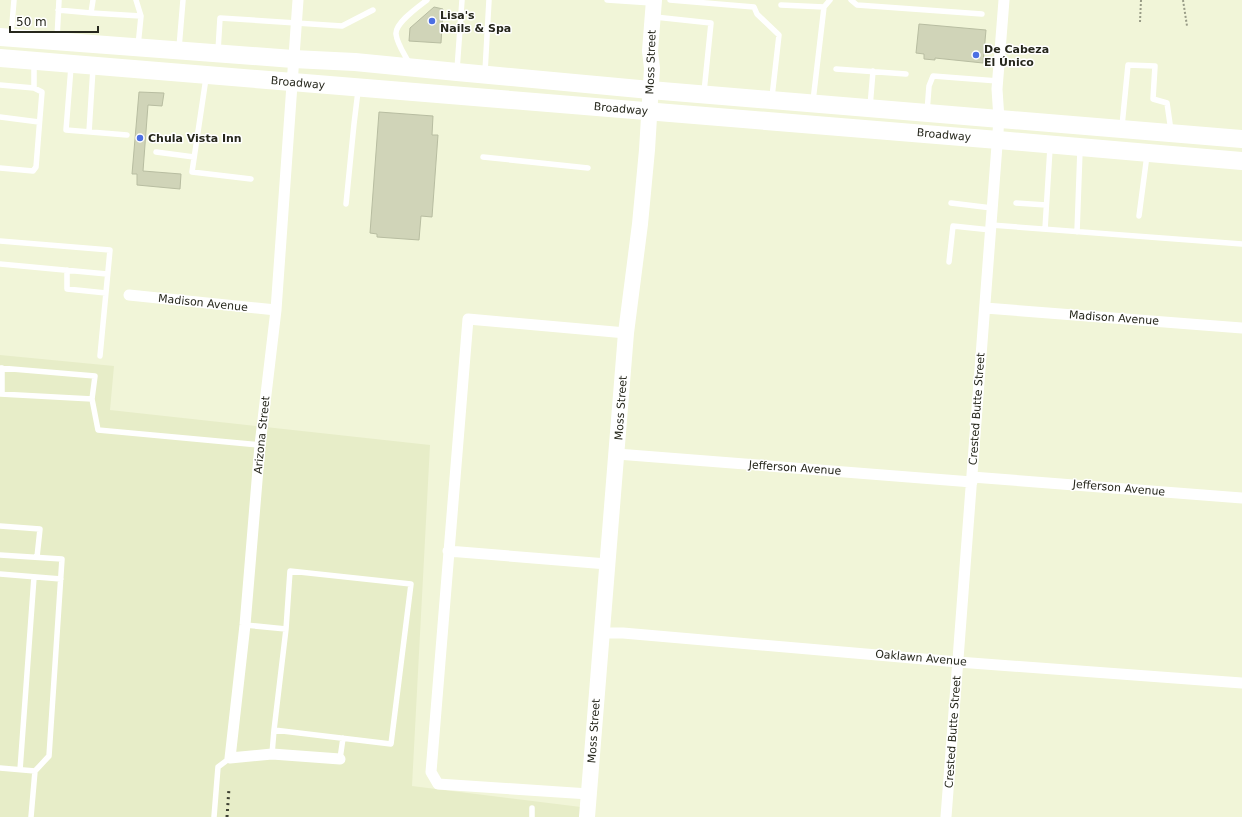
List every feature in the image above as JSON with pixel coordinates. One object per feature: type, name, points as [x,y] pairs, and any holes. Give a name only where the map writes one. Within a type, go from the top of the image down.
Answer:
[{"type":"main road","name":"Broadway","points":[[5,38],[293,59],[355,62],[650,90],[1242,139]]},
{"type":"main road","name":"Broadway","points":[[0,58],[1242,161]]},
{"type":"street","name":"Arizona Street","points":[[230,758],[245,625],[260,445],[276,310],[298,0]]},
{"type":"street","name":"Crested Butte Street","points":[[946,817],[998,140],[999,119],[997,89],[1004,0]]},
{"type":"street","name":"Moss Street","points":[[587,817],[601,633],[618,454],[626,333],[640,224],[647,150],[652,68],[650,51],[654,7]]},
{"type":"street","name":"Madison Avenue","points":[[129,295],[276,310]]},
{"type":"street","name":"Madison Avenue","points":[[985,308],[1242,328]]},
{"type":"street","points":[[589,794],[438,784],[431,772],[448,551],[468,319],[626,333]]},
{"type":"street","name":"Jefferson Avenue","points":[[618,454],[1242,498]]},
{"type":"street","points":[[448,551],[607,564]]},
{"type":"street","name":"Oaklawn Avenue","points":[[601,633],[623,633],[958,662],[1242,683]]},
{"type":"street","points":[[230,758],[272,754],[340,759]]},
{"type":"lane","points":[[5,38],[14,0]]},
{"type":"lane","points":[[56,42],[59,0]]},
{"type":"lane","points":[[92,13],[93,0]]},
{"type":"lane","points":[[136,0],[141,16],[138,47]]},
{"type":"lane","points":[[179,50],[183,0]]},
{"type":"lane","points":[[411,67],[396,36],[396,29],[400,23],[427,0]]},
{"type":"lane","points":[[457,72],[462,0]]},
{"type":"lane","points":[[485,75],[489,0]]},
{"type":"lane","points":[[607,0],[654,7],[711,23],[704,94]]},
{"type":"lane","points":[[670,0],[754,7],[757,14],[779,35],[772,100]]},
{"type":"lane","points":[[812,103],[824,7],[830,0]]},
{"type":"lane","points":[[851,0],[857,5],[982,14]]},
{"type":"lane","points":[[780,5],[824,7]]},
{"type":"lane","points":[[58,10],[141,16]]},
{"type":"lane","points":[[218,53],[220,18],[342,26],[373,10]]},
{"type":"lane","points":[[34,61],[34,88]]},
{"type":"lane","points":[[71,64],[66,130],[127,135]]},
{"type":"lane","points":[[1121,128],[1128,65],[1155,66],[1153,99],[1167,103],[1172,133]]},
{"type":"lane","points":[[89,132],[94,66]]},
{"type":"lane","points":[[836,69],[906,74]]},
{"type":"lane","points":[[870,108],[873,71]]},
{"type":"lane","points":[[206,76],[192,172],[251,180]]},
{"type":"lane","points":[[927,113],[929,86],[933,76],[998,81]]},
{"type":"lane","points":[[0,85],[34,88],[42,92],[36,167],[33,171],[0,168]]},
{"type":"lane","points":[[346,204],[358,88]]},
{"type":"lane","points":[[0,117],[40,122]]},
{"type":"lane","points":[[1045,229],[1050,144]]},
{"type":"lane","points":[[1077,232],[1080,147]]},
{"type":"lane","points":[[156,152],[194,157]]},
{"type":"lane","points":[[1139,216],[1147,153]]},
{"type":"lane","points":[[483,157],[588,168]]},
{"type":"lane","points":[[951,203],[993,208]]},
{"type":"lane","points":[[1016,203],[1046,205]]},
{"type":"lane","points":[[949,262],[953,226],[1045,229],[1242,244]]},
{"type":"lane","points":[[0,241],[110,250],[100,356]]},
{"type":"lane","points":[[0,264],[108,274]]},
{"type":"lane","points":[[67,270],[66,289],[106,293]]},
{"type":"lane","points":[[92,399],[1,394],[1,368],[95,376],[92,399],[98,430],[260,445]]},
{"type":"lane","points":[[0,526],[40,529],[37,557]]},
{"type":"lane","points":[[0,555],[62,558],[49,756],[35,771],[31,817]]},
{"type":"lane","points":[[272,754],[274,730],[286,629],[290,570],[410,584],[391,744],[274,730]]},
{"type":"lane","points":[[0,574],[61,579]]},
{"type":"lane","points":[[20,770],[34,577]]},
{"type":"lane","points":[[245,625],[286,629]]},
{"type":"lane","points":[[340,759],[343,738]]},
{"type":"lane","points":[[214,817],[218,766],[230,758]]},
{"type":"lane","points":[[0,768],[35,771]]},
{"type":"lane","points":[[532,808],[532,817]]},
{"type":"path","points":[[1140,22],[1141,0]]},
{"type":"path","points":[[1183,0],[1187,26]]},
{"type":"shaded area","points":[[0,355],[114,366],[110,410],[430,445],[412,786],[581,807],[580,817],[0,817]]},
{"type":"building","points":[[434,7],[443,9],[441,43],[409,41],[410,28]]},
{"type":"building","points":[[919,24],[986,30],[983,63],[935,58],[935,60],[924,59],[924,54],[916,53]]},
{"type":"building","name":"Chula Vista Inn","points":[[139,92],[164,93],[162,106],[148,105],[143,171],[181,174],[180,189],[137,185],[137,174],[132,174]]},
{"type":"building","points":[[379,112],[433,116],[432,135],[438,135],[432,217],[421,216],[419,240],[377,237],[377,234],[370,233]]},
{"type":"railway","points":[[227,817],[229,788]]},
{"type":"place","name":"Lisa's Nails & Spa","points":[[432,21]]},
{"type":"place","name":"De Cabeza El Único","points":[[976,55]]},
{"type":"place","name":"Chula Vista Inn","points":[[140,138]]}]
